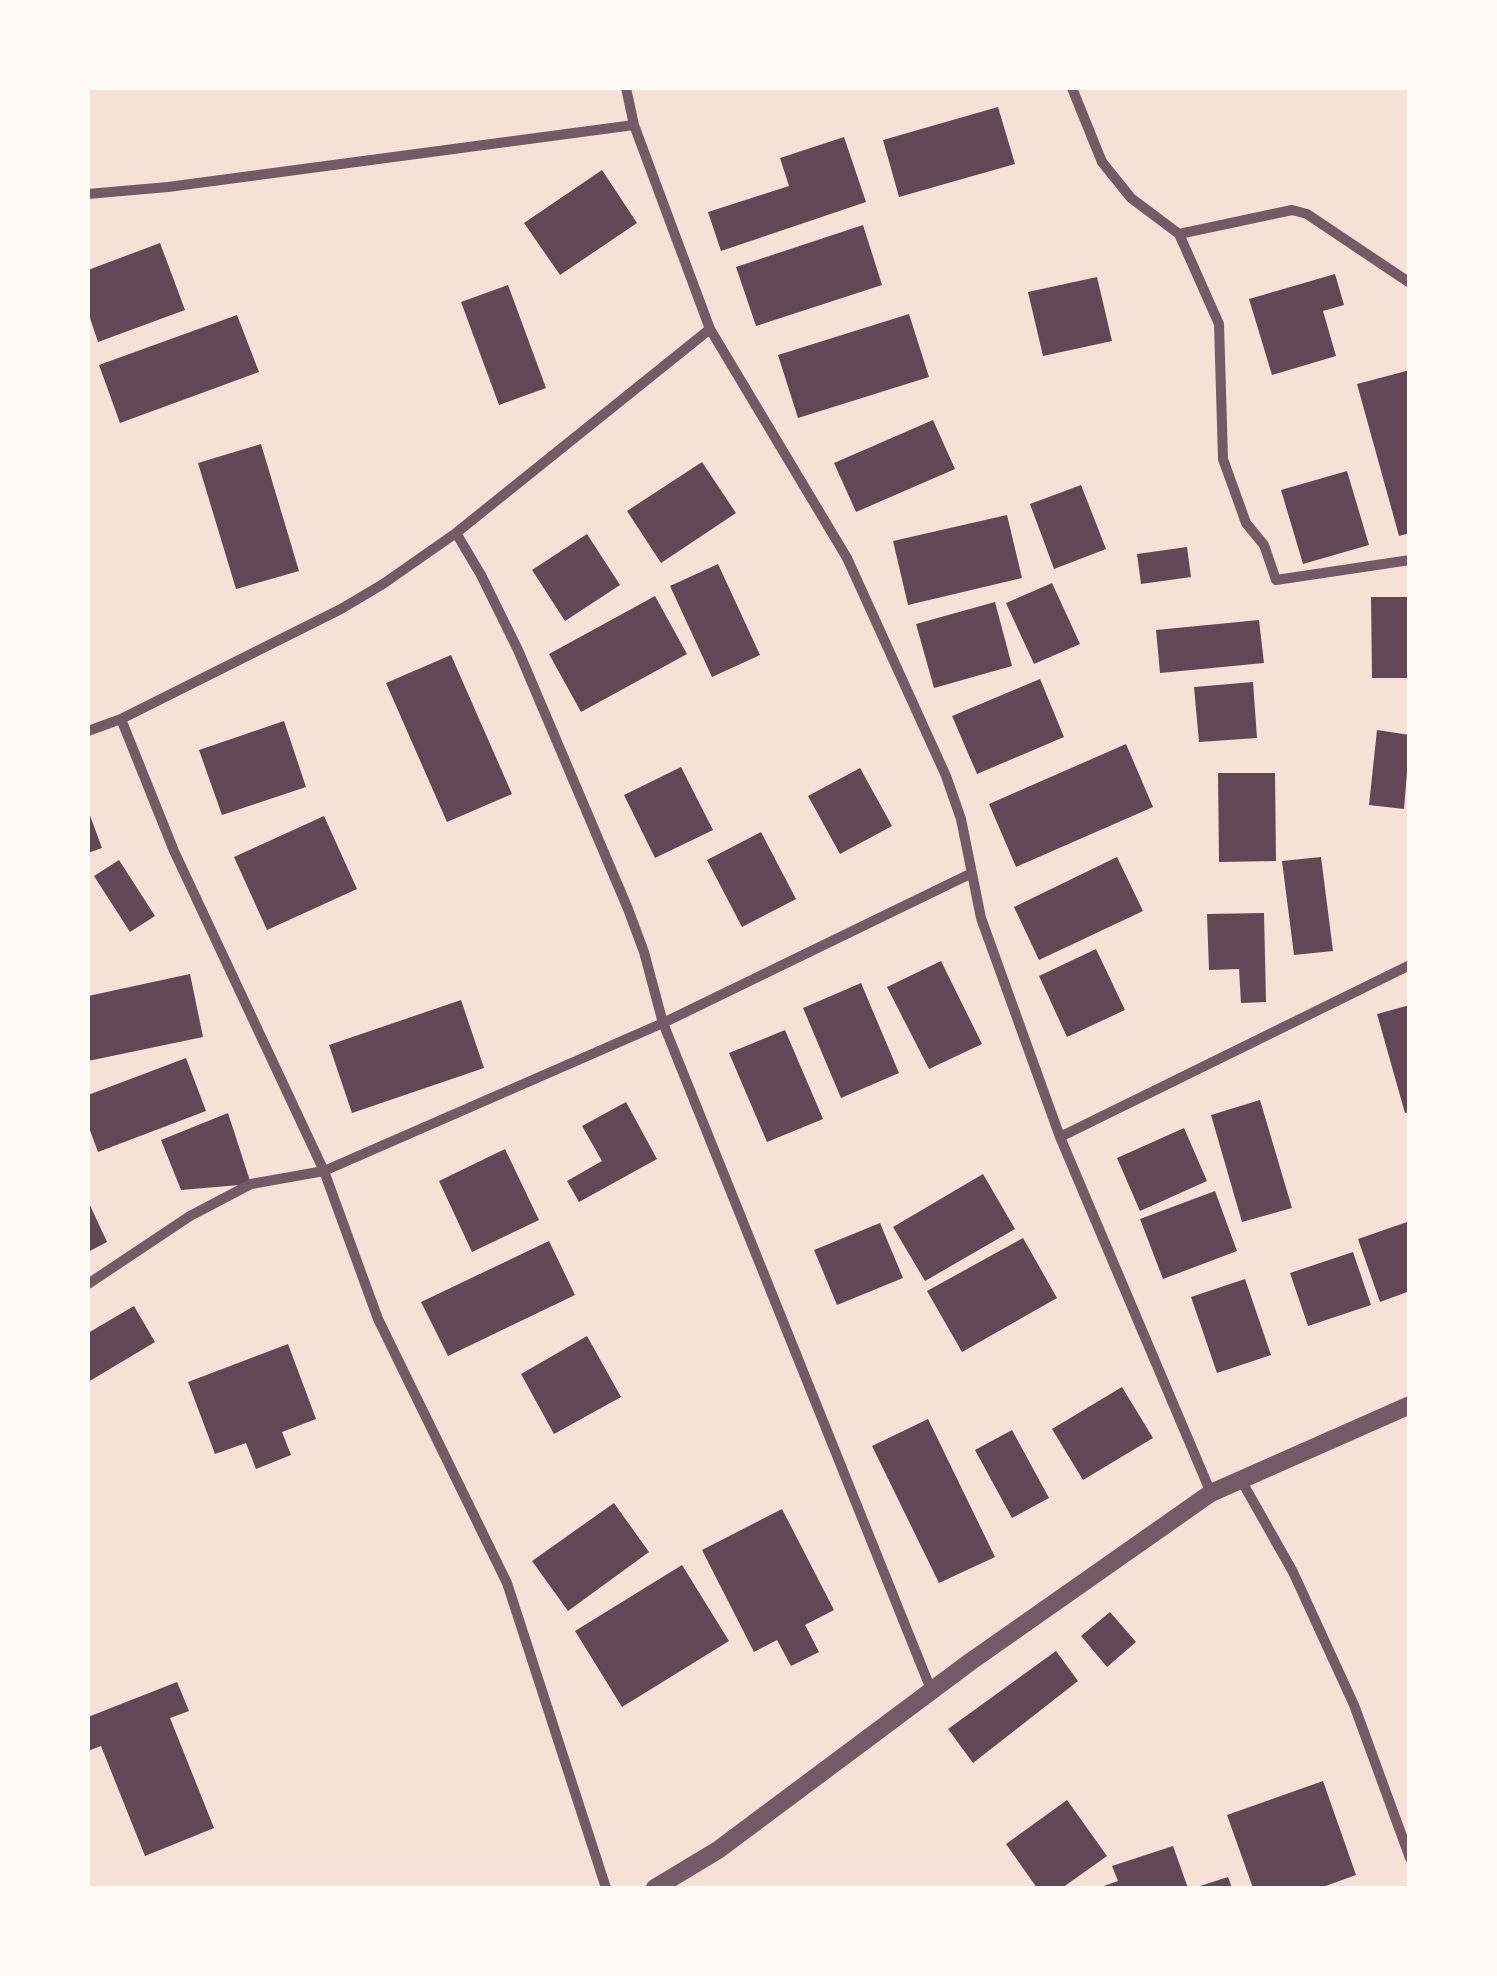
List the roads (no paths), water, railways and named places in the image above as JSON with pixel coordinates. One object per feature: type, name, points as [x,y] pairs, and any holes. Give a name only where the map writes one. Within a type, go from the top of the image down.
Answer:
[{"type":"street","points":[[626,88],[634,125],[710,329],[847,558],[946,776],[962,818],[981,918],[1060,1137],[1211,1493]]},
{"type":"street","points":[[1072,88],[1102,162],[1117,184],[1180,234],[1220,324],[1223,459],[1246,523],[1264,545],[1276,580],[1410,560]]},
{"type":"street","points":[[88,194],[168,187],[634,125]]},
{"type":"street","points":[[1180,234],[1292,210],[1307,214],[1410,283]]},
{"type":"street","points":[[88,730],[120,719],[341,609],[456,533],[710,329]]},
{"type":"street","points":[[456,533],[482,575],[518,650],[628,909],[663,1023],[932,1692]]},
{"type":"street","points":[[120,719],[174,852],[324,1171],[378,1319],[507,1583],[606,1888]]},
{"type":"street","points":[[88,1284],[190,1216],[251,1184],[324,1171],[663,1023],[972,873]]},
{"type":"street","points":[[1060,1137],[1410,965]]},
{"type":"street","points":[[655,1888],[718,1850],[1211,1493],[1410,1405]]},
{"type":"street","points":[[1241,1480],[1294,1572],[1354,1705],[1410,1858]]}]
